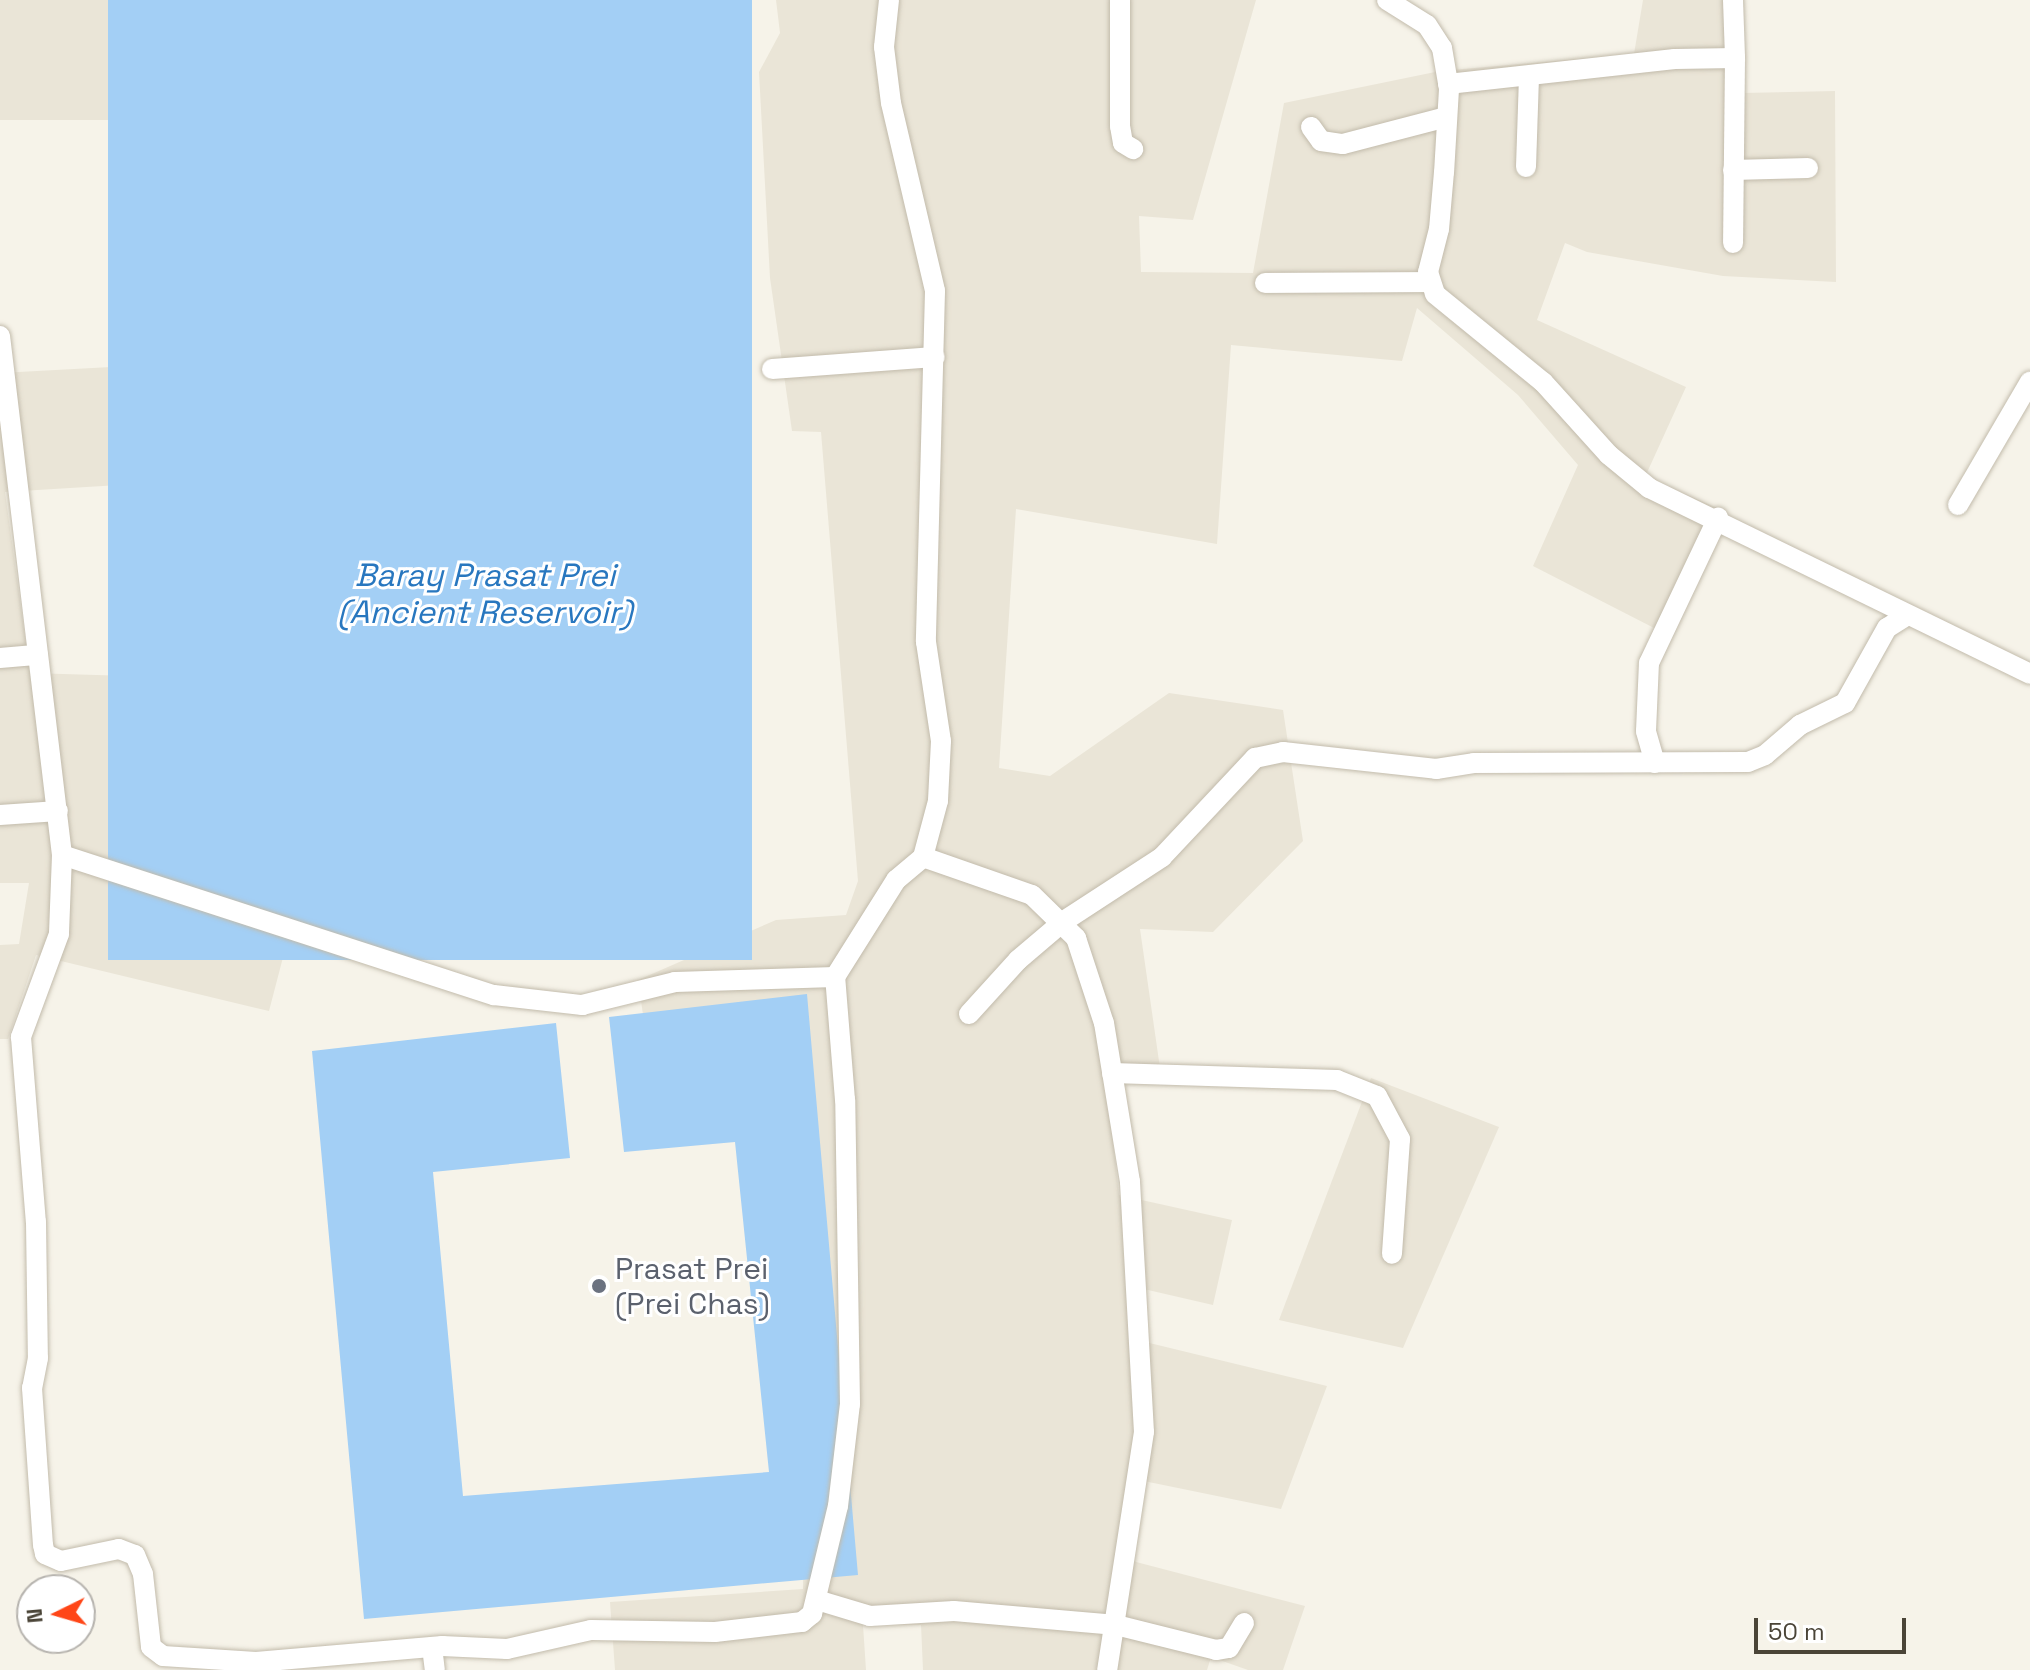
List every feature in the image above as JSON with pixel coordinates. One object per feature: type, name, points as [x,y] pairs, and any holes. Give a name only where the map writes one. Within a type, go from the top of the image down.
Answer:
[{"type":"street","points":[[0,336],[8,484],[38,655],[62,855],[59,934],[21,1037],[36,1222],[38,1358],[32,1388],[45,1554],[61,1561],[130,1550],[143,1574],[151,1647],[170,1657],[242,1666],[432,1647],[507,1649],[573,1632],[715,1632],[792,1623],[812,1614],[817,1600],[838,1506],[850,1404],[845,1100],[835,977],[896,880],[923,857],[938,801],[941,741],[926,642],[929,388],[935,357],[935,291],[891,103],[884,47],[889,0]]},
{"type":"street","points":[[1120,0],[1120,126],[1123,143],[1133,149]]},
{"type":"street","points":[[1387,0],[1436,37],[1448,84],[1430,282],[1435,294],[1543,382],[1629,472],[1649,488],[1718,518],[1906,616],[2030,674]]},
{"type":"street","points":[[1733,0],[1733,243]]},
{"type":"street","points":[[1448,84],[1675,59],[1735,58]]},
{"type":"street","points":[[1526,167],[1529,76]]},
{"type":"street","points":[[1311,127],[1321,141],[1343,144],[1447,117]]},
{"type":"street","points":[[1733,170],[1808,168]]},
{"type":"street","points":[[1265,283],[1430,282]]},
{"type":"street","points":[[772,369],[935,357]]},
{"type":"street","points":[[1958,505],[2030,382]]},
{"type":"street","points":[[1655,763],[1646,731],[1649,663],[1718,518]]},
{"type":"street","points":[[969,1014],[1018,960],[1064,921],[1162,857],[1196,826],[1249,763],[1266,754],[1283,752],[1412,768],[1734,764],[1765,755],[1800,725],[1845,703],[1887,628],[1906,616]]},
{"type":"street","points":[[0,658],[38,655]]},
{"type":"street","points":[[0,815],[58,811]]},
{"type":"street","points":[[62,855],[494,995],[582,1005],[675,982],[835,977]]},
{"type":"street","points":[[923,857],[1032,895],[1064,921],[1076,938],[1104,1023],[1130,1182],[1145,1385],[1144,1432],[1107,1670]]},
{"type":"street","points":[[1112,1073],[1337,1080],[1377,1096],[1400,1139],[1392,1254]]},
{"type":"street","points":[[817,1600],[870,1616],[954,1611],[1116,1625],[1221,1650],[1236,1640],[1244,1623]]},
{"type":"street","points":[[432,1647],[435,1670]]},
{"type":"shaded area","points":[[0,0],[110,0],[110,120],[0,120]]},
{"type":"shaded area","points":[[776,0],[1256,0],[1193,220],[1139,216],[1141,272],[1253,273],[1284,103],[1440,71],[1634,54],[1643,0],[1738,0],[1741,93],[1835,91],[1836,282],[1723,276],[1587,252],[1565,243],[1537,320],[1686,387],[1645,477],[1720,509],[1656,629],[1533,566],[1578,465],[1518,395],[1417,308],[1402,361],[1231,345],[1217,544],[1016,509],[999,768],[1050,776],[1169,693],[1283,710],[1303,841],[1213,932],[1140,929],[1161,1075],[1105,1070],[1119,1195],[1232,1220],[1213,1305],[1135,1287],[1133,1339],[1327,1386],[1281,1509],[1134,1479],[1117,1557],[1305,1606],[1283,1670],[1248,1670],[1211,1657],[1207,1670],[923,1670],[921,1625],[863,1625],[866,1670],[615,1670],[610,1602],[803,1589],[805,1469],[745,1136],[650,1063],[638,980],[776,920],[846,915],[858,881],[821,432],[792,431],[770,278],[759,72],[780,33]]},
{"type":"shaded area","points":[[111,367],[119,485],[5,492],[30,673],[163,677],[190,896],[293,919],[269,1011],[36,955],[8,1039],[0,1039],[0,945],[19,944],[29,883],[0,883],[0,373]]},
{"type":"shaded area","points":[[1371,1078],[1499,1127],[1403,1348],[1279,1320]]},
{"type":"water","name":"Baray Prasat Prei (Ancient Reservoir)","points":[[108,0],[752,0],[752,960],[108,960]]},
{"type":"water","points":[[807,994],[858,1575],[364,1619],[312,1051],[556,1023],[570,1158],[433,1172],[463,1496],[769,1472],[735,1142],[624,1152],[609,1017]]},
{"type":"place","name":"Prasat Prei (Prei Chas)","points":[[599,1286]]}]
